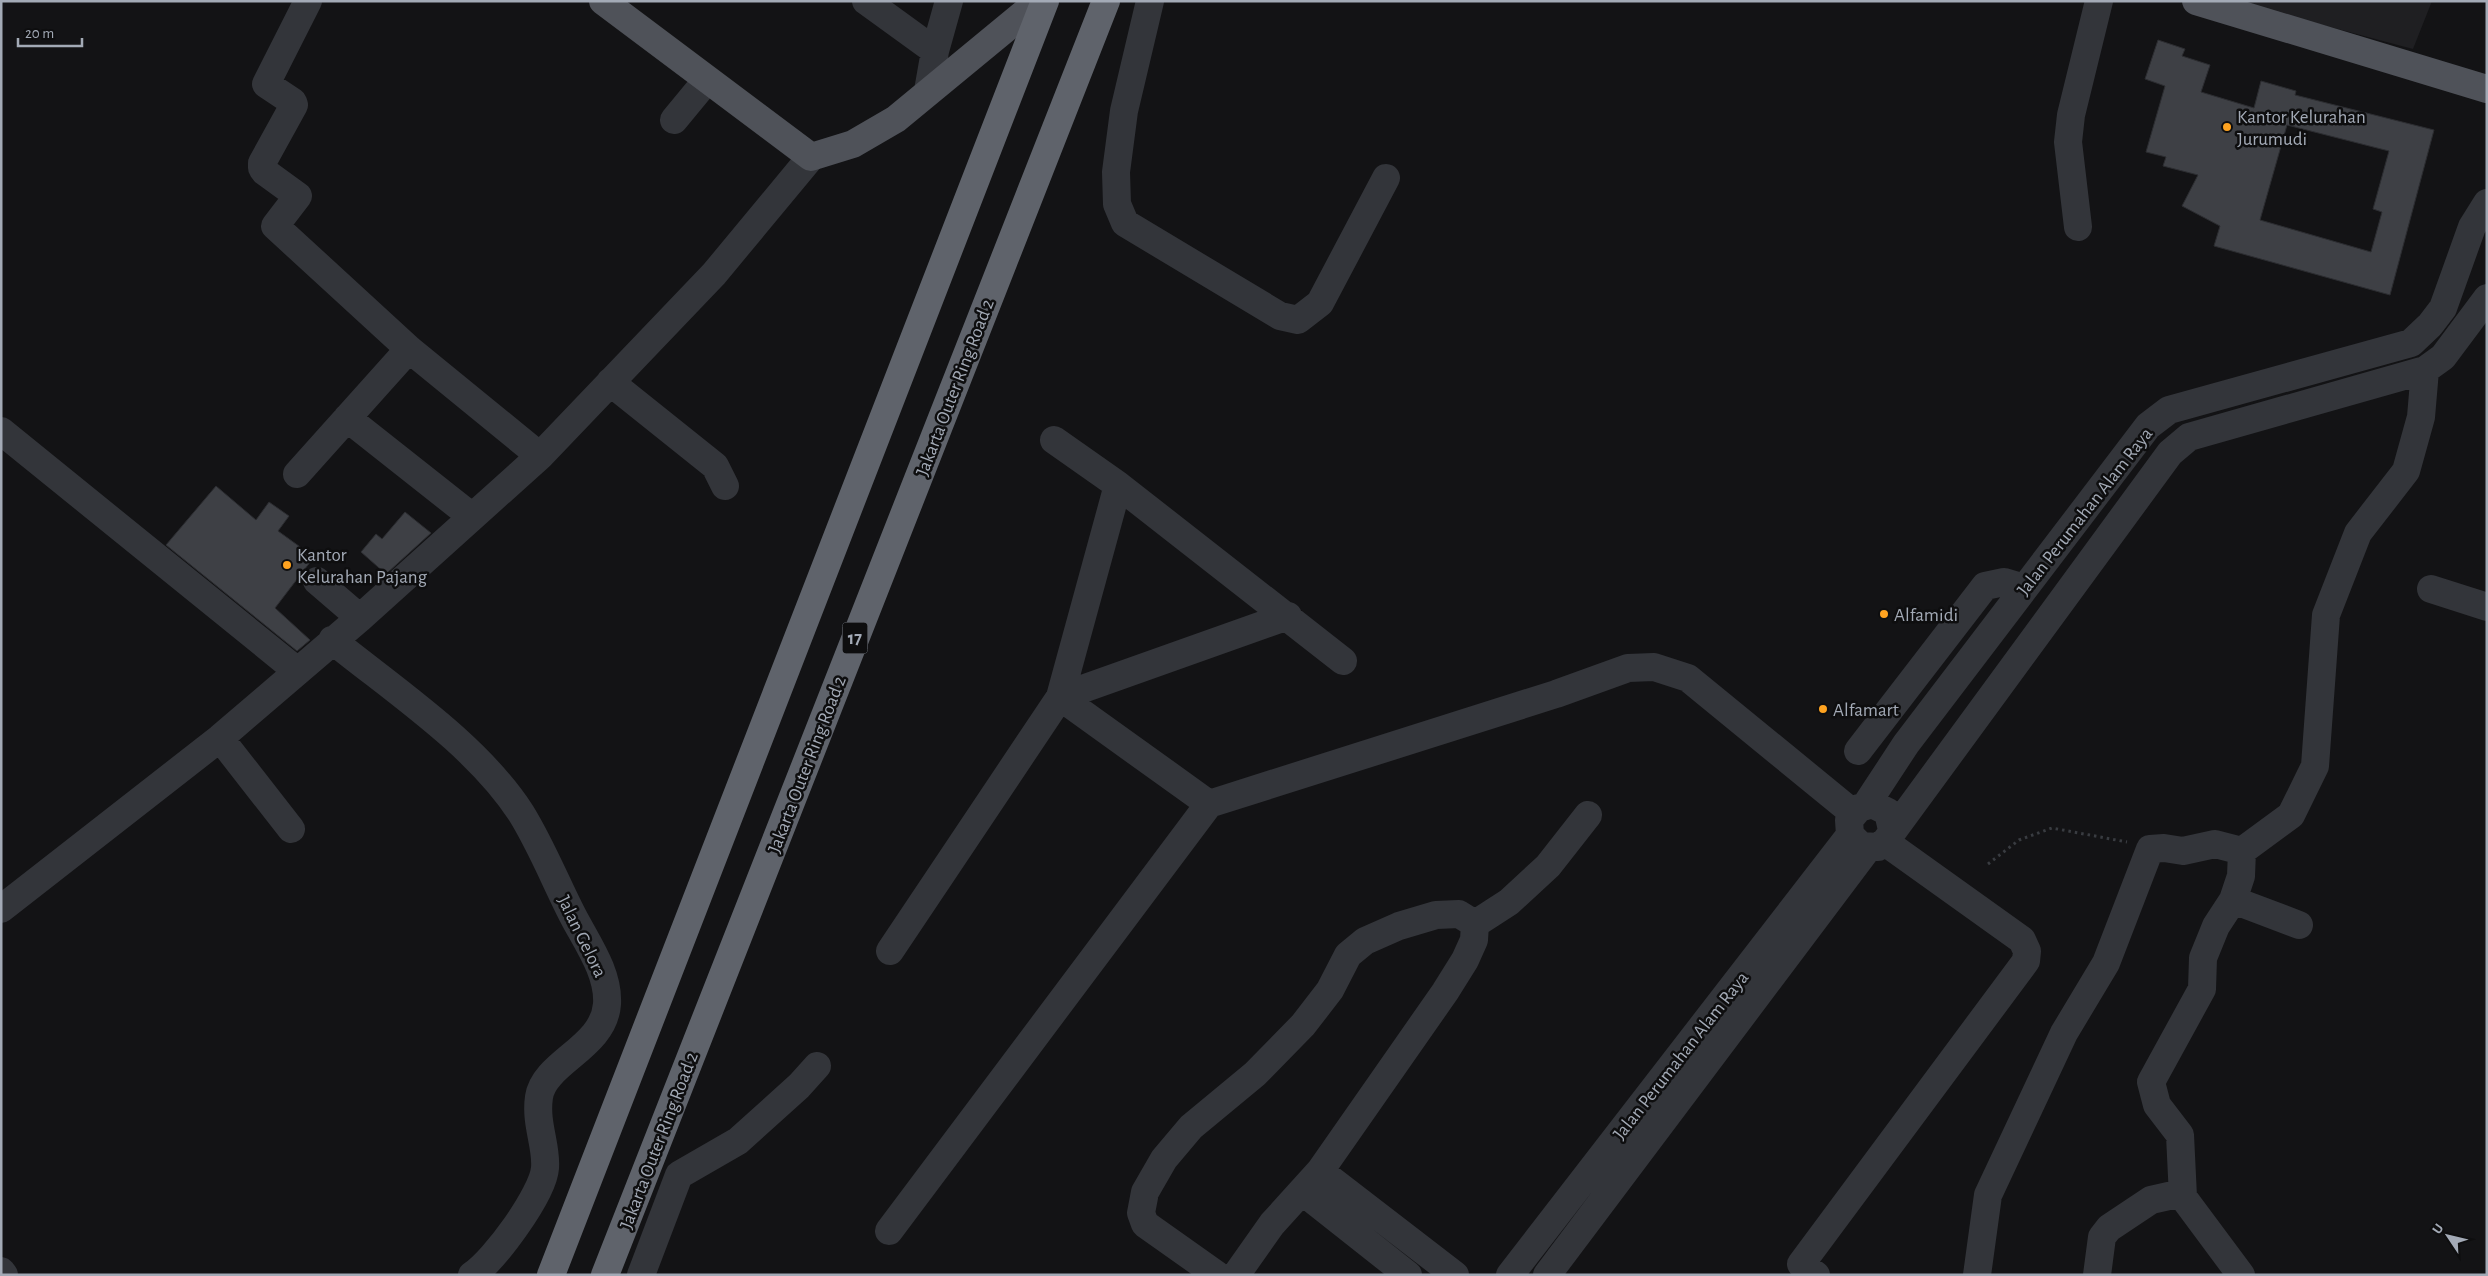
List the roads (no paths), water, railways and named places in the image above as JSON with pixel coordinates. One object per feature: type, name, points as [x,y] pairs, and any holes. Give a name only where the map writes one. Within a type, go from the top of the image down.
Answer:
[{"type":"highway","points":[[551,1275],[1045,1]]},
{"type":"highway","name":"Jakarta Outer Ring Road 2","points":[[605,1275],[1106,1]]},
{"type":"main road","points":[[603,1],[811,157],[853,144],[896,119],[1039,1]]},
{"type":"main road","points":[[2196,1],[2226,6],[2487,89]]},
{"type":"street","points":[[308,1],[266,84],[293,102],[294,105],[262,168],[298,196],[275,226],[409,349],[540,456]]},
{"type":"street","points":[[866,1],[935,51]]},
{"type":"street","points":[[928,91],[935,51],[949,1]]},
{"type":"street","points":[[1150,1],[1124,111],[1116,172],[1118,204],[1125,223],[1280,316],[1298,320],[1320,303],[1386,178]]},
{"type":"street","points":[[2078,227],[2068,142],[2071,115],[2099,1]]},
{"type":"street","points":[[674,120],[707,80]]},
{"type":"street","points":[[1,908],[220,738],[296,670],[360,618],[540,456],[714,274],[811,157]]},
{"type":"street","name":"Jalan Perumahan Alam Raya","points":[[1547,1275],[1869,829],[1906,744],[2148,426],[2169,410],[2410,343],[2430,325],[2443,308],[2472,227],[2487,203]]},
{"type":"street","name":"Jalan Perumahan Alam Raya","points":[[1510,1275],[2170,453],[2189,438],[2424,370],[2443,357],[2487,298]]},
{"type":"street","points":[[297,474],[409,349]]},
{"type":"street","points":[[2242,851],[2291,815],[2315,766],[2326,615],[2358,534],[2406,471],[2421,417],[2424,370]]},
{"type":"street","points":[[610,382],[715,466],[725,486]]},
{"type":"street","points":[[348,418],[472,516]]},
{"type":"street","points":[[2148,426],[2170,453]]},
{"type":"street","points":[[1,431],[296,670]]},
{"type":"street","points":[[1054,440],[1118,485],[1288,616],[1342,661]]},
{"type":"street","points":[[890,951],[1060,697],[1118,485]]},
{"type":"street","points":[[317,581],[360,618]]},
{"type":"street","points":[[1858,751],[1985,586],[2004,582],[2024,588]]},
{"type":"street","points":[[2431,589],[2487,607]]},
{"type":"street","points":[[1060,697],[1288,616]]},
{"type":"street","name":"Jalan Gelora","points":[[332,640],[470,751],[497,781],[522,814],[607,984],[605,1017],[586,1044],[547,1079],[540,1091],[537,1112],[545,1167],[542,1180],[505,1244],[472,1275]]},
{"type":"street","points":[[1935,649],[1962,668]]},
{"type":"street","points":[[889,1231],[1209,804],[1556,694],[1628,668],[1654,667],[1688,678],[1869,829],[2022,940],[2027,951],[2026,961],[1803,1271]]},
{"type":"street","points":[[1060,697],[1209,804]]},
{"type":"street","points":[[1878,724],[1906,744]]},
{"type":"street","points":[[220,738],[291,829]]},
{"type":"street","points":[[1474,924],[1509,902],[1548,866],[1588,815]]},
{"type":"street","points":[[1977,1275],[1988,1195],[2064,1033],[2106,963],[2166,849],[2215,844],[2242,851]]},
{"type":"street","points":[[2241,1275],[2183,1197],[2180,1135],[2157,1105],[2151,1082],[2202,989],[2204,958],[2216,926],[2233,900],[2241,876],[2242,851]]},
{"type":"street","points":[[2233,900],[2299,925]]},
{"type":"street","points":[[1217,1275],[1145,1224],[1141,1213],[1145,1192],[1164,1159],[1191,1127],[1255,1074],[1304,1025],[1330,990],[1348,955],[1365,941],[1399,926],[1436,915],[1459,914],[1474,924]]},
{"type":"street","points":[[1236,1275],[1272,1224],[1320,1171],[1465,960],[1474,940],[1474,924]]},
{"type":"street","points":[[640,1275],[679,1175],[738,1141],[817,1066]]},
{"type":"street","points":[[1320,1171],[1455,1275]]},
{"type":"street","points":[[1303,1192],[1408,1275]]},
{"type":"street","points":[[2097,1275],[2102,1237],[2109,1228],[2151,1200],[2173,1195],[2183,1197]]},
{"type":"street","points":[[493,1275],[505,1244]]},
{"type":"street","points":[[1,1271],[4,1275]]},
{"type":"place","name":"Kantor Kelurahan Jurumudi","points":[[2227,127]]},
{"type":"place","name":"Kantor Kelurahan Pajang","points":[[287,565]]},
{"type":"place","name":"Alfamidi","points":[[1884,614]]},
{"type":"place","name":"Alfamart","points":[[1823,709]]}]
